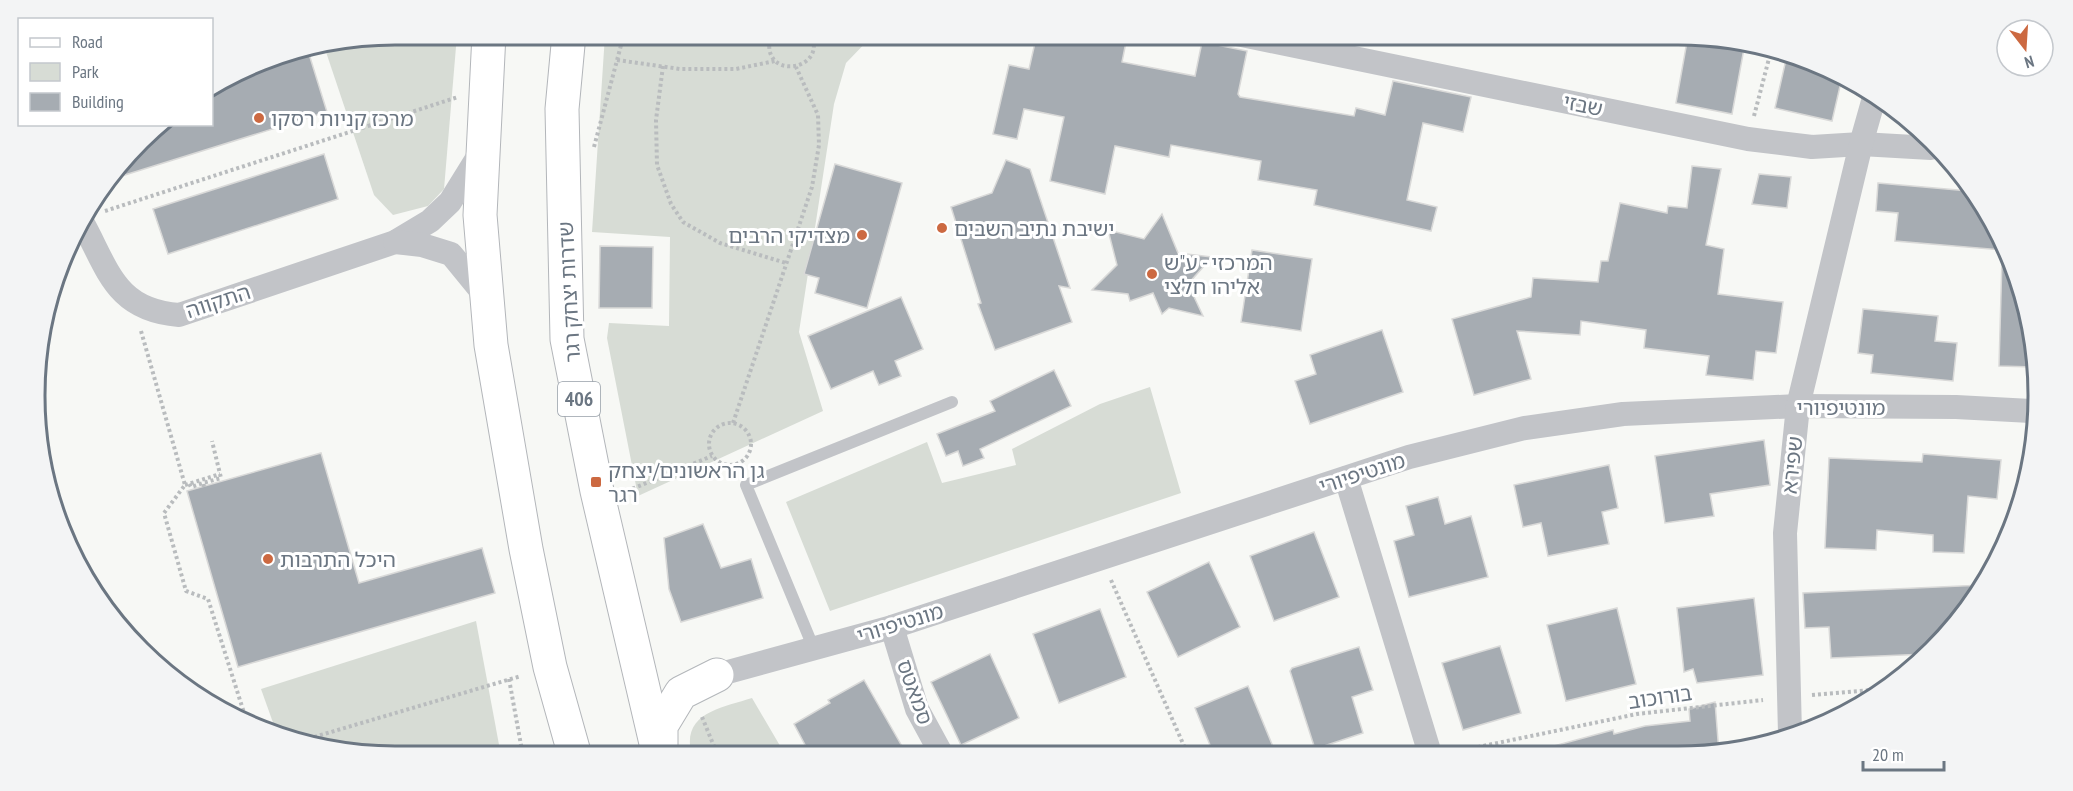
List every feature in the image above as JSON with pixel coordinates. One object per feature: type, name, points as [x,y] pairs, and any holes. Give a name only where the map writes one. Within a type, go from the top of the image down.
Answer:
[{"type":"main road","points":[[488,45],[480,215],[491,345],[526,549],[550,666],[572,746]]},
{"type":"main road","name":"שדרות יצחק רגר","points":[[568,45],[562,109],[567,339],[599,502],[657,746]]},
{"type":"main road","points":[[634,655],[666,675],[688,676],[704,682]]},
{"type":"main road","points":[[660,746],[661,726],[681,693],[704,682]]},
{"type":"street","name":"שבזי","points":[[1291,45],[1748,139],[1812,147],[1860,144],[1925,148]]},
{"type":"street","name":"שפירא","points":[[1790,727],[1785,533],[1798,406],[1860,144],[1872,104]]},
{"type":"street","name":"התקווה","points":[[86,231],[105,270],[132,302],[157,313],[178,315],[395,242],[430,221],[450,202],[483,148]]},
{"type":"street","name":"התקווה","points":[[395,242],[422,245],[451,254],[487,298]]},
{"type":"street","name":"מונטיפיורי","points":[[704,682],[892,627],[1409,457],[1525,428],[1623,414],[1798,406],[1956,407],[2027,411]]},
{"type":"street","points":[[1346,478],[1428,746]]},
{"type":"street","name":"סמאטס","points":[[892,627],[917,709],[937,746]]},
{"type":"lane","points":[[814,649],[746,484],[952,402]]},
{"type":"path","points":[[768,45],[775,61],[781,65],[796,67],[808,60],[812,54],[813,45]]},
{"type":"path","points":[[1748,139],[1769,57]]},
{"type":"path","points":[[617,60],[680,69],[736,69],[775,61]]},
{"type":"path","points":[[663,66],[656,120],[657,165],[671,204],[683,222],[720,243],[786,263]]},
{"type":"path","points":[[733,423],[812,187],[819,146],[818,115],[796,67]]},
{"type":"path","points":[[104,211],[486,88]]},
{"type":"path","points":[[132,302],[187,484],[191,487],[203,485],[221,477],[212,441]]},
{"type":"path","points":[[733,423],[746,430],[752,443],[747,457],[735,465],[724,465],[712,456],[709,442],[715,429],[721,425],[733,423]]},
{"type":"path","points":[[599,502],[712,456]]},
{"type":"path","points":[[220,474],[187,484],[164,513],[186,591],[208,599],[244,712]]},
{"type":"path","points":[[1101,558],[1184,746]]},
{"type":"path","points":[[316,736],[550,666]]},
{"type":"path","points":[[509,680],[521,746]]},
{"type":"path","points":[[704,682],[716,746]]},
{"type":"path","name":"בורוכוב","points":[[1493,746],[1637,714],[1867,690]]},
{"type":"green space","points":[[456,45],[444,189],[428,206],[393,215],[374,195],[326,52],[373,46]]},
{"type":"green space","points":[[604,45],[863,45],[846,63],[834,104],[799,332],[823,411],[638,496],[607,338],[609,323],[669,326],[670,237],[592,232]]},
{"type":"green space","points":[[1150,387],[1181,493],[830,611],[786,502],[927,442],[942,483],[1016,465],[1012,449],[1100,404]]},
{"type":"green space","points":[[476,621],[499,746],[373,745],[305,734],[273,723],[261,689]]},
{"type":"green space","points":[[752,698],[780,746],[691,746],[692,730],[698,721],[716,709]]},
{"type":"building","points":[[1034,45],[1125,45],[1122,62],[1195,76],[1201,45],[1217,45],[1247,51],[1238,94],[1240,97],[1354,116],[1356,108],[1385,115],[1393,81],[1471,97],[1463,132],[1423,123],[1407,200],[1437,207],[1431,231],[1314,205],[1317,190],[1258,180],[1261,161],[1171,145],[1169,157],[1115,146],[1105,194],[1050,181],[1064,117],[1024,109],[1017,139],[993,134],[1009,65],[1029,69]]},
{"type":"building","points":[[1686,45],[1743,52],[1732,114],[1676,103]]},
{"type":"building","name":"מרכז קניות רסקו","points":[[310,56],[327,112],[122,176],[171,126],[213,126],[213,96],[261,72],[305,57]]},
{"type":"building","points":[[1785,63],[1840,85],[1832,121],[1775,108]]},
{"type":"building","points":[[324,154],[338,199],[168,254],[153,209]]},
{"type":"building","points":[[1006,160],[1030,169],[1070,288],[1059,286],[1072,322],[995,350],[978,304],[981,303],[951,207],[992,193]]},
{"type":"building","points":[[835,164],[902,183],[867,308],[815,293],[819,278],[804,274]]},
{"type":"building","points":[[1692,166],[1721,169],[1706,245],[1724,249],[1718,294],[1783,302],[1776,353],[1756,351],[1753,380],[1706,375],[1709,356],[1644,348],[1646,330],[1581,321],[1580,335],[1517,331],[1531,379],[1474,395],[1452,319],[1531,297],[1533,278],[1598,282],[1601,261],[1608,261],[1620,203],[1667,213],[1668,206],[1687,208]]},
{"type":"building","points":[[1759,174],[1791,177],[1787,208],[1752,204]]},
{"type":"building","points":[[1878,183],[1962,190],[1996,250],[1895,241],[1898,213],[1876,211]]},
{"type":"building","name":"המרכזי - ע\"ש אליהו חלצי","points":[[1162,214],[1178,253],[1212,257],[1188,284],[1203,316],[1169,308],[1162,314],[1153,293],[1130,301],[1128,294],[1092,290],[1117,265],[1108,230],[1144,239]]},
{"type":"building","points":[[600,246],[653,247],[652,308],[599,308]]},
{"type":"building","points":[[1252,250],[1312,259],[1301,331],[1241,322]]},
{"type":"building","points":[[2002,263],[2016,305],[2026,367],[1999,366]]},
{"type":"building","points":[[901,297],[923,349],[895,361],[901,376],[879,385],[873,371],[831,389],[808,336]]},
{"type":"building","points":[[1863,309],[1938,316],[1935,341],[1957,343],[1953,381],[1871,373],[1873,355],[1858,353]]},
{"type":"building","points":[[1382,330],[1403,392],[1310,424],[1295,381],[1316,374],[1310,355]]},
{"type":"building","points":[[1054,370],[1071,406],[980,449],[984,458],[963,466],[958,451],[946,456],[937,434],[995,411],[990,401]]},
{"type":"building","points":[[1764,440],[1770,485],[1710,494],[1714,516],[1665,523],[1655,456]]},
{"type":"building","name":"היכל התרבות","points":[[321,453],[359,583],[482,548],[495,593],[238,667],[187,491]]},
{"type":"building","points":[[1923,454],[2001,460],[1997,499],[1968,496],[1964,553],[1933,552],[1933,535],[1877,530],[1876,550],[1825,548],[1829,458],[1922,462]]},
{"type":"building","points":[[1609,465],[1618,508],[1602,512],[1609,544],[1548,556],[1541,523],[1523,527],[1514,485]]},
{"type":"building","points":[[1438,497],[1445,524],[1471,516],[1488,577],[1409,597],[1394,541],[1414,535],[1406,506]]},
{"type":"building","points":[[703,524],[721,568],[751,559],[763,598],[681,622],[669,589],[664,538]]},
{"type":"building","points":[[1314,532],[1339,597],[1274,621],[1250,556]]},
{"type":"building","points":[[1209,562],[1240,627],[1178,657],[1147,592]]},
{"type":"building","points":[[1972,585],[1941,627],[1913,655],[1831,658],[1829,627],[1805,628],[1803,593]]},
{"type":"building","points":[[1754,598],[1763,675],[1697,683],[1693,669],[1684,672],[1677,608]]},
{"type":"building","points":[[1617,608],[1636,684],[1566,701],[1547,625]]},
{"type":"building","points":[[1100,609],[1126,677],[1059,703],[1033,634]]},
{"type":"building","points":[[1500,646],[1521,713],[1463,730],[1442,663]]},
{"type":"building","points":[[1359,647],[1373,690],[1352,697],[1363,733],[1324,746],[1314,746],[1290,671],[1292,668]]},
{"type":"building","points":[[990,654],[1019,718],[961,745],[931,682]]},
{"type":"building","points":[[864,680],[902,746],[806,746],[794,724],[830,703],[828,700]]},
{"type":"building","points":[[1248,686],[1273,746],[1210,746],[1195,708]]},
{"type":"building","points":[[1715,702],[1718,743],[1678,746],[1554,746],[1613,730],[1614,734],[1645,726],[1690,721],[1689,709]]},
{"type":"place","name":"מרכז קניות רסקו","points":[[259,118]]},
{"type":"place","name":"ישיבת נתיב השבים","points":[[942,228]]},
{"type":"place","name":"מצדיקי הרבים","points":[[862,235]]},
{"type":"place","name":"המרכזי - ע\"ש אליהו חלצי","points":[[1152,274]]},
{"type":"place","name":"גן הראשונים/יצחק רגר","points":[[596,482]]},
{"type":"place","name":"היכל התרבות","points":[[268,559]]}]
